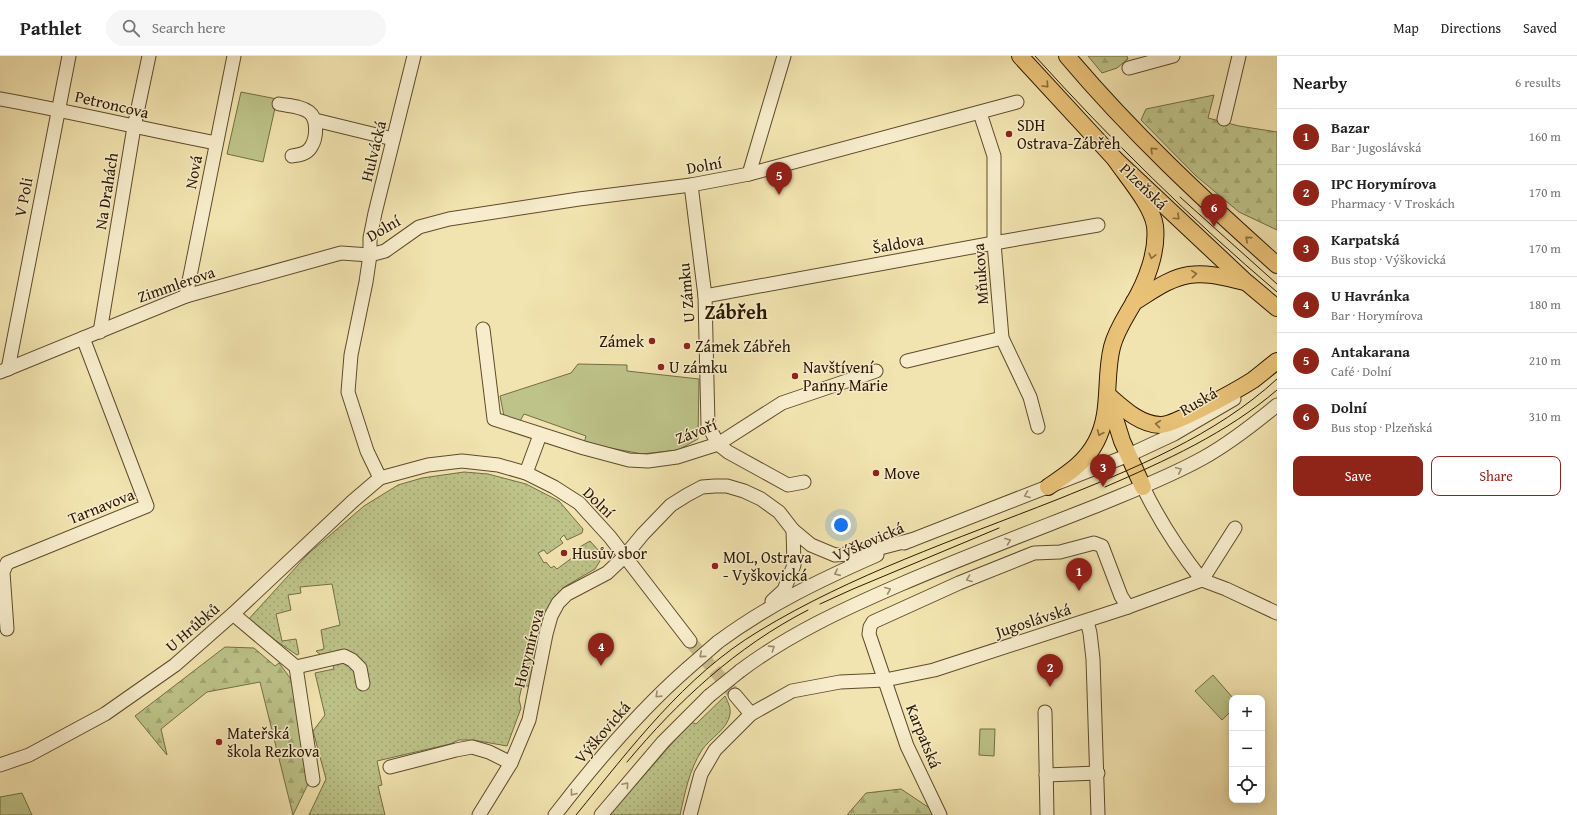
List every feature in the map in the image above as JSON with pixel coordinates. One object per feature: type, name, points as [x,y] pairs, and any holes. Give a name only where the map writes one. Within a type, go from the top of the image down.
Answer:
[{"type":"main road","name":"Plzeňská","points":[[1020,56],[1115,159],[1246,282],[1274,305]]},
{"type":"main road","name":"Plzeňská","points":[[1067,56],[1143,140],[1211,206],[1277,265]]},
{"type":"main road","points":[[1048,487],[1077,467],[1096,443],[1103,424],[1108,395],[1109,364],[1112,347],[1118,330],[1134,302],[1144,280],[1152,256],[1155,226],[1148,206],[1115,159]]},
{"type":"main road","points":[[1134,302],[1169,282],[1189,274],[1204,274],[1246,282]]},
{"type":"main road","points":[[1108,395],[1133,416],[1152,424],[1167,424],[1253,380],[1277,361]]},
{"type":"main road","points":[[1108,395],[1117,426],[1143,487]]},
{"type":"street","name":"V Poli","points":[[4,370],[69,56]]},
{"type":"street","name":"Na Drahách","points":[[100,332],[134,127],[148,56]]},
{"type":"street","name":"Nová","points":[[186,296],[234,56]]},
{"type":"street","name":"Hulvácká","points":[[370,255],[370,238],[374,217],[414,56]]},
{"type":"street","points":[[749,174],[784,56]]},
{"type":"street","points":[[1136,63],[1173,56]]},
{"type":"street","points":[[1224,119],[1239,56]]},
{"type":"street","name":"Petroncova","points":[[0,98],[216,143]]},
{"type":"street","name":"Dolní","points":[[690,641],[610,537],[579,503],[554,487],[526,473],[498,465],[462,461],[428,465],[380,478],[367,451],[348,392],[350,355],[366,282],[370,255],[385,251],[419,227],[449,219],[579,199],[690,185],[749,174],[1017,102]]},
{"type":"street","points":[[279,104],[302,108],[310,112],[315,120],[315,134],[311,147],[302,155],[292,156]]},
{"type":"street","name":"Mňukova","points":[[980,113],[994,156],[994,243],[1002,338],[1030,397],[1038,427]]},
{"type":"street","points":[[315,120],[393,139]]},
{"type":"street","name":"U Zámku","points":[[690,185],[705,296],[708,426],[718,444]]},
{"type":"street","name":"Šaldova","points":[[705,296],[1098,225]]},
{"type":"street","name":"Zimmlerova","points":[[4,370],[186,296],[341,253],[370,255]]},
{"type":"street","name":"Závoří","points":[[483,329],[494,419],[540,435],[629,460],[648,461],[677,458],[718,444],[782,403],[876,371]]},
{"type":"street","name":"Tarnavova","points":[[7,629],[3,572],[7,563],[148,506],[83,338]]},
{"type":"street","points":[[907,361],[1002,338]]},
{"type":"street","name":"Ruská","points":[[1129,455],[1174,434],[1213,412],[1256,384],[1277,364]]},
{"type":"street","points":[[601,815],[666,738],[709,696],[740,671],[786,640],[810,626],[858,603],[949,564],[1143,487],[1205,457],[1240,434],[1277,405]]},
{"type":"street","points":[[526,473],[540,435]]},
{"type":"street","points":[[718,444],[728,452],[788,485],[804,482]]},
{"type":"street","name":"Výškovická","points":[[555,815],[592,769],[636,718],[660,693],[718,642],[755,616],[820,580],[911,540],[1129,455]]},
{"type":"street","name":"U Hrůbků","points":[[0,765],[29,755],[105,714],[175,665],[233,614],[353,501],[380,478]]},
{"type":"street","name":"Horymírova","points":[[479,815],[511,763],[529,720],[546,634],[551,616],[558,603],[567,594],[607,573],[624,557],[643,534],[671,505],[686,495],[702,487],[727,486],[744,491],[761,499],[779,512],[793,530],[811,546],[835,555],[861,553],[911,540]]},
{"type":"street","points":[[1143,487],[1175,544],[1202,580],[1226,589],[1277,613]]},
{"type":"street","points":[[1202,580],[1235,528]]},
{"type":"street","points":[[755,616],[784,590],[794,565],[793,530]]},
{"type":"street","name":"Karpatská","points":[[940,815],[907,746],[869,634],[871,624],[876,620],[959,583],[1034,553],[1060,552],[1094,543],[1102,546],[1121,596],[1128,607]]},
{"type":"street","name":"Jugoslávská","points":[[690,815],[700,774],[715,750],[726,737],[751,714],[792,691],[840,682],[885,680],[941,668],[1087,621],[1202,580]]},
{"type":"street","points":[[233,614],[296,667],[313,780]]},
{"type":"street","points":[[1087,621],[1093,659],[1098,773],[1098,815]]},
{"type":"street","points":[[296,667],[344,656],[352,660],[360,668],[363,684]]},
{"type":"street","points":[[735,695],[751,714]]},
{"type":"street","points":[[1045,712],[1047,815]]},
{"type":"street","points":[[390,767],[472,747],[489,752],[511,763]]},
{"type":"street","points":[[1046,775],[1098,773]]},
{"type":"green space","points":[[1088,56],[1127,56],[1128,59],[1117,68],[1102,73]]},
{"type":"green space","points":[[241,92],[277,99],[263,162],[227,154]]},
{"type":"green space","points":[[1214,95],[1208,118],[1239,126],[1277,132],[1277,230],[1239,212],[1195,175],[1141,120],[1146,109]]},
{"type":"green space","points":[[578,364],[627,365],[627,371],[699,379],[698,439],[678,450],[642,454],[584,443],[586,436],[524,414],[520,421],[504,416],[500,396],[571,373]]},
{"type":"green space","points":[[464,472],[488,474],[526,484],[559,501],[583,529],[582,533],[567,540],[564,535],[560,539],[563,543],[547,554],[544,550],[538,553],[544,563],[546,562],[551,568],[554,566],[557,569],[580,552],[578,548],[590,541],[600,552],[600,561],[595,569],[564,587],[545,615],[536,619],[530,637],[536,639],[538,643],[529,686],[522,686],[519,699],[521,708],[507,746],[473,740],[459,740],[450,744],[377,761],[382,785],[378,786],[385,815],[309,815],[326,779],[313,731],[325,715],[315,673],[334,669],[329,660],[316,651],[324,649],[321,630],[340,625],[332,584],[300,587],[301,593],[288,595],[291,610],[276,614],[282,641],[296,639],[299,654],[297,655],[247,621],[308,554],[364,506],[398,485],[422,478]]},
{"type":"green space","points":[[225,647],[254,648],[275,666],[279,663],[293,682],[309,782],[293,815],[260,682],[207,692],[161,729],[167,755],[135,716]]},
{"type":"green space","points":[[1213,675],[1230,695],[1229,695],[1229,713],[1222,720],[1195,691]]},
{"type":"green space","points":[[725,696],[730,710],[729,719],[722,729],[702,750],[688,782],[680,815],[609,815],[691,722],[696,724]]},
{"type":"green space","points":[[980,729],[995,729],[994,756],[979,755]]},
{"type":"green space","points":[[901,789],[931,809],[934,815],[847,815],[866,793]]},
{"type":"green space","points":[[22,793],[32,815],[0,815],[0,797]]},
{"type":"tunnel","points":[[690,641],[735,695]]},
{"type":"tram line","points":[[1035,56],[1152,178],[1277,292]]},
{"type":"tram line","points":[[1180,197],[1277,284]]},
{"type":"tram line","points":[[576,815],[638,739],[683,691],[706,669],[759,631],[830,592],[867,575],[1056,500],[1114,476],[1172,449],[1227,418],[1277,379]]},
{"type":"tram line","points":[[1105,487],[1195,445],[1237,420],[1277,390]]},
{"type":"tram line","points":[[820,604],[999,528]]},
{"type":"tram line","points":[[627,762],[646,739],[710,677],[757,641],[808,610]]},
{"type":"place","name":"SDH Ostrava-Zábřeh","points":[[1009,134]]},
{"type":"place","name":"Antakarana","points":[[779,195]]},
{"type":"place","name":"Dolní","points":[[1214,227]]},
{"type":"place","name":"Zámek","points":[[652,341]]},
{"type":"place","name":"Zámek Zábřeh","points":[[687,346]]},
{"type":"place","name":"U zámku","points":[[661,367]]},
{"type":"place","name":"Navštívení Panny Marie","points":[[795,376]]},
{"type":"place","name":"Move","points":[[876,473]]},
{"type":"place","name":"Karpatská","points":[[1103,487]]},
{"type":"place","name":"Husův sbor","points":[[564,553]]},
{"type":"place","name":"MOL, Ostrava - Vyškovická","points":[[715,566]]},
{"type":"place","name":"Bazar","points":[[1079,591]]},
{"type":"place","name":"U Havránka","points":[[601,666]]},
{"type":"place","name":"IPC Horymírova","points":[[1050,687]]},
{"type":"place","name":"Mateřská škola Rezkova","points":[[219,742]]},
{"type":"district","name":"Zábřeh","points":[[736,311]]}]
